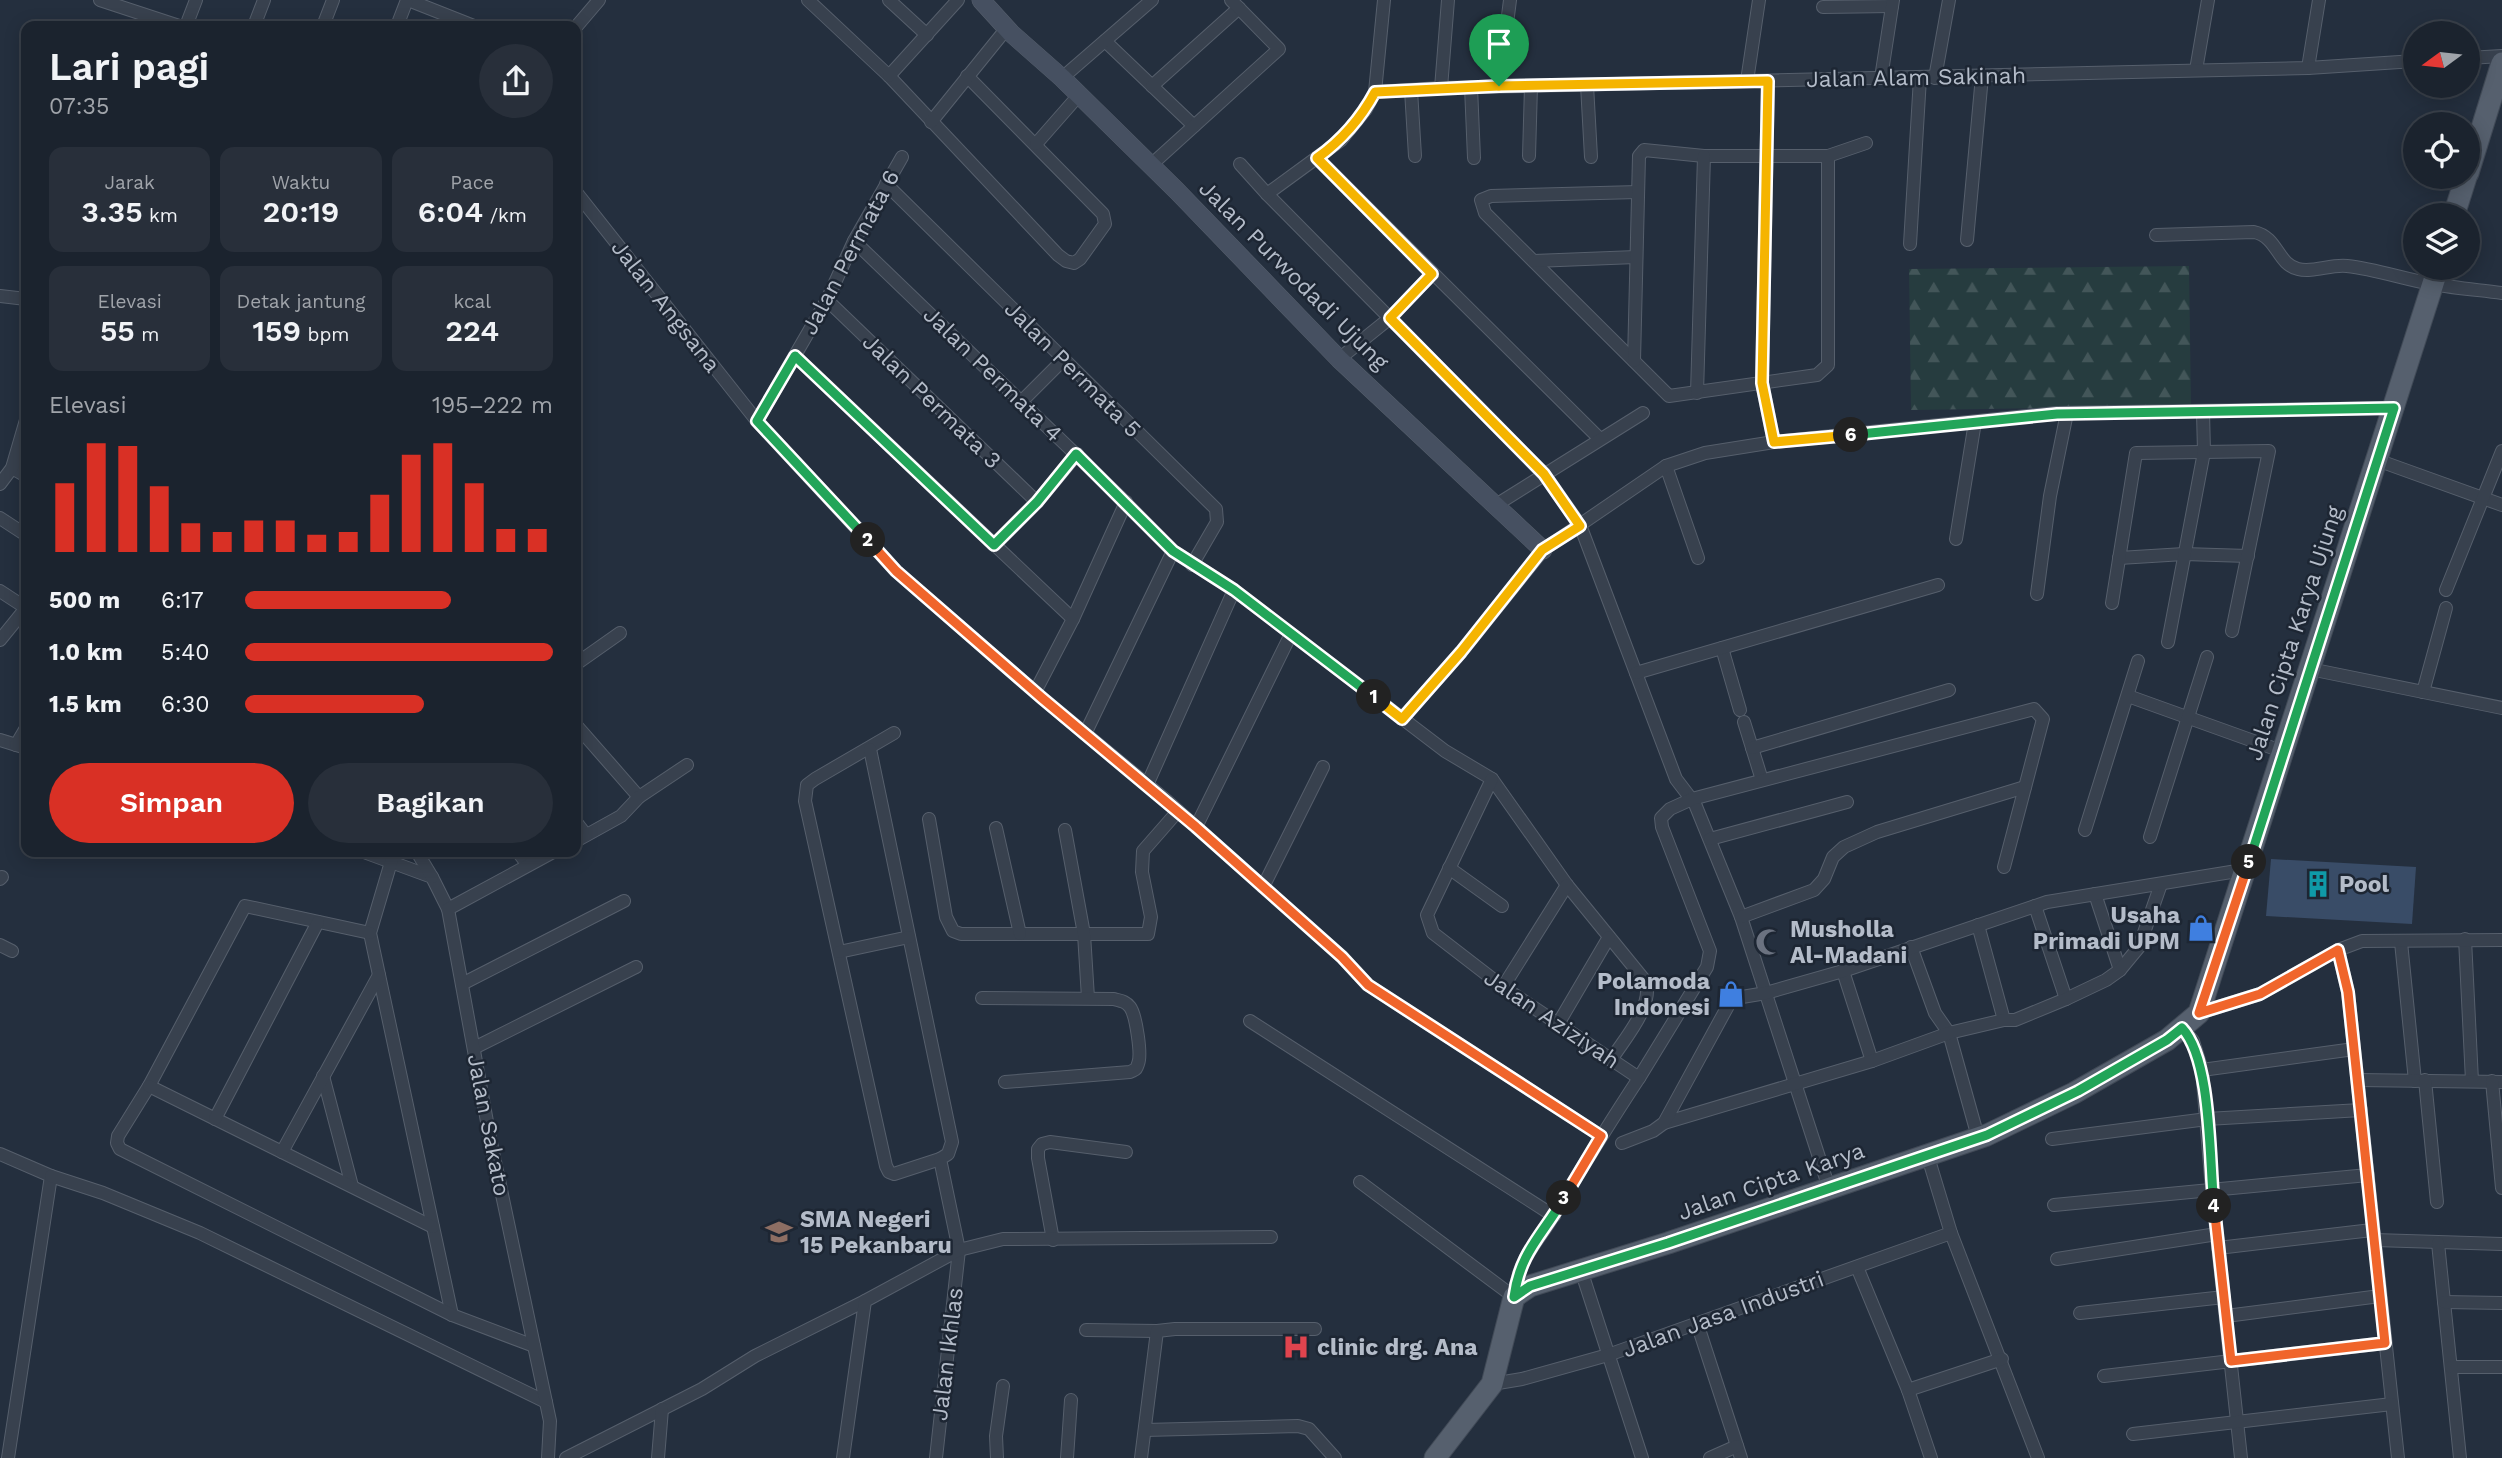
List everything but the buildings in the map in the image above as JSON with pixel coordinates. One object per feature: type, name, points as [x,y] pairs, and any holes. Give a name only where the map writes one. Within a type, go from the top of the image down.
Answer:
[{"type":"main road","points":[[2480,133],[2502,63]]},
{"type":"main road","name":"Jalan Cipta Karya Ujung","points":[[2199,1013],[2434,280]]},
{"type":"main road","name":"Jalan Cipta Karya","points":[[1514,1297],[1530,1286],[1928,1157],[1979,1137],[2078,1091],[2167,1040],[2199,1013]]},
{"type":"main road","points":[[1442,1455],[1492,1384],[1514,1297]]},
{"type":"street","points":[[100,0],[164,21]]},
{"type":"street","points":[[188,21],[196,0]]},
{"type":"street","points":[[256,21],[264,0]]},
{"type":"street","points":[[325,21],[333,0]]},
{"type":"street","points":[[399,21],[408,0],[461,21]]},
{"type":"street","points":[[581,21],[599,0]]},
{"type":"street","points":[[889,0],[927,35]]},
{"type":"street","points":[[889,76],[958,0]]},
{"type":"street","name":"Jalan Purwodadi Ujung","points":[[981,0],[1151,165],[1339,359],[1542,550]]},
{"type":"street","points":[[1062,78],[1152,0]]},
{"type":"street","points":[[1267,194],[1341,140],[1366,109],[1375,92],[1384,0]]},
{"type":"street","points":[[1441,88],[1448,0]]},
{"type":"street","points":[[1499,86],[1510,0]]},
{"type":"street","points":[[1747,81],[1759,0]]},
{"type":"street","points":[[1935,78],[1949,0]]},
{"type":"street","points":[[2196,70],[2208,0]]},
{"type":"street","points":[[2308,68],[2319,0]]},
{"type":"street","points":[[816,3],[1058,255],[1074,263],[1080,259],[1105,224],[1105,219],[968,76]]},
{"type":"street","points":[[1823,7],[1893,3],[1881,78]]},
{"type":"street","points":[[1151,165],[1279,49],[1235,4],[1152,86]]},
{"type":"street","points":[[931,122],[1007,28]]},
{"type":"street","points":[[1105,41],[1194,126]]},
{"type":"street","points":[[2480,57],[2502,56]]},
{"type":"street","name":"Jalan Alam Sakinah","points":[[1375,92],[1499,86],[2308,68],[2403,62]]},
{"type":"street","points":[[1967,240],[1982,76]]},
{"type":"street","points":[[1910,244],[1920,78]]},
{"type":"street","points":[[1768,81],[1762,383],[1774,442]]},
{"type":"street","points":[[1587,85],[1591,157]]},
{"type":"street","points":[[1529,156],[1531,86]]},
{"type":"street","points":[[1471,87],[1474,158]]},
{"type":"street","points":[[1411,90],[1415,156]]},
{"type":"street","points":[[1036,144],[1079,95]]},
{"type":"street","points":[[1634,361],[1639,156],[1644,150],[1704,156],[1828,156],[1866,143]]},
{"type":"street","points":[[1697,393],[1704,156]]},
{"type":"street","points":[[1638,192],[1481,198],[1481,203],[1485,213],[1669,396],[1818,375],[1828,365],[1828,156]]},
{"type":"street","name":"Jalan Permata 6","points":[[757,421],[827,300],[855,241],[902,157]]},
{"type":"street","points":[[1317,158],[1600,439]]},
{"type":"street","points":[[1240,163],[1267,194],[1544,474],[1580,526],[1676,779],[1692,799],[1741,917],[1829,1188]]},
{"type":"street","name":"Jalan Permata 5","points":[[886,184],[1216,509],[1217,522],[1192,565]]},
{"type":"street","name":"Jalan Angsana","points":[[581,198],[757,421],[896,571],[1178,811],[1342,957],[1368,985],[1601,1136]]},
{"type":"street","points":[[2156,235],[2254,232],[2271,240],[2283,259],[2299,270],[2345,266],[2403,272]]},
{"type":"street","name":"Jalan Permata 4","points":[[855,241],[1126,502],[1173,551],[1234,590],[1445,751],[1492,779]]},
{"type":"street","points":[[1534,261],[1636,257]]},
{"type":"street","points":[[1339,359],[1390,318],[1432,274]]},
{"type":"street","points":[[2451,280],[2502,293]]},
{"type":"street","points":[[0,296],[21,298]]},
{"type":"street","name":"Jalan Permata 3","points":[[827,300],[1037,502]]},
{"type":"street","points":[[795,356],[1073,620]]},
{"type":"street","points":[[1021,402],[1063,360]]},
{"type":"street","points":[[1402,719],[1461,652],[1542,550],[1666,466],[1705,453],[1774,442],[2067,414],[2394,408]]},
{"type":"street","points":[[1496,505],[1643,412]]},
{"type":"street","points":[[2168,642],[2204,452],[2203,412]]},
{"type":"street","points":[[2037,594],[2050,496],[2067,414]]},
{"type":"street","points":[[1956,539],[1975,422]]},
{"type":"street","points":[[0,484],[12,468],[21,437]]},
{"type":"street","points":[[2446,590],[2502,450]]},
{"type":"street","points":[[2112,603],[2136,453],[2269,451],[2232,631]]},
{"type":"street","points":[[994,545],[1037,502],[1076,454]]},
{"type":"street","points":[[2377,460],[2502,505]]},
{"type":"street","points":[[1666,466],[1698,558]]},
{"type":"street","points":[[12,468],[21,473]]},
{"type":"street","points":[[1035,692],[1073,620],[1126,502]]},
{"type":"street","points":[[0,518],[21,532]]},
{"type":"street","points":[[1085,734],[1173,551]]},
{"type":"street","points":[[2119,558],[2184,554],[2248,555]]},
{"type":"street","points":[[1636,673],[1938,585]]},
{"type":"street","points":[[1147,785],[1234,590]]},
{"type":"street","points":[[0,591],[21,605]]},
{"type":"street","points":[[2423,692],[2446,608]]},
{"type":"street","points":[[0,640],[21,614]]},
{"type":"street","points":[[581,660],[620,633]]},
{"type":"street","points":[[1196,827],[1291,634]]},
{"type":"street","points":[[1722,648],[1762,780]]},
{"type":"street","points":[[2150,837],[2207,657]]},
{"type":"street","points":[[2085,830],[2138,661]]},
{"type":"street","points":[[2310,669],[2502,708]]},
{"type":"street","points":[[1752,748],[1949,690]]},
{"type":"street","points":[[2128,696],[2284,752]]},
{"type":"street","points":[[1639,1078],[1707,967],[1710,957],[1661,822],[1661,818],[1670,809],[1692,799],[2034,709],[2043,719],[2004,867]]},
{"type":"street","points":[[581,731],[639,797]]},
{"type":"street","points":[[870,749],[952,1142],[948,1154],[940,1159],[894,1174],[889,1172],[881,1152],[805,793],[807,785],[815,779],[894,733]]},
{"type":"street","points":[[0,740],[21,746]]},
{"type":"street","points":[[581,838],[621,816],[639,797],[687,765]]},
{"type":"street","points":[[1263,887],[1323,767]]},
{"type":"street","points":[[1492,779],[1567,885],[1647,982],[1648,1002],[1611,1060]]},
{"type":"street","name":"Jalan Aziziyah","points":[[1492,779],[1427,915],[1427,923],[1433,933],[1503,988],[1639,1078],[1554,1216],[1526,1254],[1516,1276],[1514,1297]]},
{"type":"street","points":[[1741,917],[1814,890],[1824,879],[1833,857],[1844,847],[1877,832],[2025,787]]},
{"type":"street","points":[[1710,839],[1847,802]]},
{"type":"street","points":[[929,819],[946,917],[953,932],[1148,934],[1152,917],[1142,872],[1143,851],[1178,811]]},
{"type":"street","points":[[996,828],[1020,934]]},
{"type":"street","points":[[1065,830],[1084,934],[1088,998]]},
{"type":"street","points":[[392,857],[370,933],[452,1315]]},
{"type":"street","points":[[394,857],[432,877]]},
{"type":"street","name":"Jalan Sakato","points":[[421,857],[448,909],[490,1138],[550,1421],[548,1458]]},
{"type":"street","points":[[522,857],[528,865]]},
{"type":"street","points":[[448,909],[543,857]]},
{"type":"street","points":[[1449,868],[1502,906]]},
{"type":"street","points":[[1664,1123],[1729,1004],[1736,998],[1766,993],[1843,971],[2035,906],[2237,871]]},
{"type":"street","points":[[1622,1143],[1653,1131],[1664,1123],[1872,1061],[1949,1033],[2004,1020],[2015,1020],[2106,980],[2120,970],[2139,947],[2161,884]]},
{"type":"street","points":[[1503,988],[1567,885]]},
{"type":"street","points":[[2095,894],[2120,970]]},
{"type":"street","points":[[462,984],[624,901]]},
{"type":"street","points":[[370,933],[245,906],[149,1086],[118,1136],[117,1143],[120,1149],[452,1315],[534,1346]]},
{"type":"street","points":[[2035,906],[2066,999]]},
{"type":"street","points":[[215,1119],[318,922]]},
{"type":"street","points":[[1978,925],[2004,1020]]},
{"type":"street","points":[[839,952],[909,937]]},
{"type":"street","points":[[1558,1024],[1609,937]]},
{"type":"street","points":[[2465,939],[2472,1081]]},
{"type":"street","points":[[2199,1013],[2260,994],[2338,950],[2362,941],[2502,940]]},
{"type":"street","points":[[2401,942],[2437,1202]]},
{"type":"street","points":[[1911,947],[1935,1013],[1949,1033],[1979,1137]]},
{"type":"street","points":[[2338,950],[2348,992],[2398,1458]]},
{"type":"street","points":[[474,1048],[636,967]]},
{"type":"street","points":[[1843,971],[1872,1061]]},
{"type":"street","points":[[282,1152],[379,975]]},
{"type":"street","points":[[982,998],[1088,998],[1125,1002],[1131,1009],[1140,1061],[1135,1069],[1124,1074],[1005,1082]]},
{"type":"street","points":[[1250,1021],[1554,1216]]},
{"type":"street","points":[[2182,1028],[2193,1041],[2202,1070],[2241,1458]]},
{"type":"street","points":[[2202,1070],[2354,1049]]},
{"type":"street","points":[[324,1076],[352,1186]]},
{"type":"street","points":[[2357,1080],[2497,1082],[2502,1188]]},
{"type":"street","points":[[149,1086],[433,1227]]},
{"type":"street","points":[[2052,1139],[2207,1119],[2361,1110]]},
{"type":"street","points":[[1053,1240],[1038,1157],[1041,1144],[1049,1142],[1126,1152]]},
{"type":"street","points":[[0,1154],[200,1233],[546,1402]]},
{"type":"street","points":[[1928,1157],[1951,1233],[2002,1359],[2038,1458]]},
{"type":"street","name":"Jalan Ikhlas","points":[[936,1458],[959,1250],[940,1159]]},
{"type":"street","points":[[2054,1205],[2368,1175]]},
{"type":"street","points":[[6,1457],[51,1176]]},
{"type":"street","points":[[1360,1182],[1514,1297]]},
{"type":"street","name":"Jalan Jasa Industri","points":[[1492,1384],[1608,1355],[1951,1233]]},
{"type":"street","points":[[2057,1259],[2217,1234]]},
{"type":"street","points":[[2218,1248],[2374,1235],[2438,1243],[2502,1244]]},
{"type":"street","points":[[566,1458],[702,1389],[755,1356],[959,1250],[1003,1239],[1271,1237]]},
{"type":"street","points":[[2438,1243],[2460,1458]]},
{"type":"street","points":[[1857,1267],[1908,1390],[1930,1458]]},
{"type":"street","points":[[1581,1270],[1642,1458]]},
{"type":"street","points":[[2226,1316],[2380,1296]]},
{"type":"street","points":[[2080,1313],[2224,1297]]},
{"type":"street","points":[[843,1458],[864,1301]]},
{"type":"street","points":[[2444,1302],[2502,1303]]},
{"type":"street","points":[[1697,1323],[1739,1452],[1710,1458]]},
{"type":"street","points":[[1086,1330],[1315,1329]]},
{"type":"street","points":[[1141,1458],[1157,1331]]},
{"type":"street","points":[[2104,1376],[2385,1343]]},
{"type":"street","points":[[1908,1390],[2002,1359]]},
{"type":"street","points":[[2451,1367],[2502,1367]]},
{"type":"street","points":[[997,1458],[996,1436],[1003,1386]]},
{"type":"street","points":[[1067,1458],[1071,1400]]},
{"type":"street","points":[[2133,1433],[2392,1404]]},
{"type":"street","points":[[658,1458],[662,1409]]},
{"type":"street","points":[[1145,1430],[1298,1426],[1309,1429],[1335,1458]]},
{"type":"green space","points":[[2189,266],[2191,406],[1911,410],[1909,269]]},
{"type":"water","points":[[2271,859],[2416,867],[2412,924],[2266,916]]},
{"type":"place","name":"Pool","points":[[2318,884]]},
{"type":"place","name":"Usaha Primadi UPM","points":[[2201,928]]},
{"type":"place","name":"Musholla Al-Madani","points":[[1769,942]]},
{"type":"place","name":"Polamoda Indonesi","points":[[1731,994]]},
{"type":"place","name":"SMA Negeri 15 Pekanbaru","points":[[779,1232]]},
{"type":"place","name":"clinic drg. Ana","points":[[1296,1347]]},
{"type":"route","points":[[1768,81],[1762,383],[1774,442],[2057,414],[2394,408],[2199,1013],[2260,994],[2338,950],[2348,992],[2385,1343],[2231,1361],[2202,1070],[2193,1041],[2182,1028],[2167,1040],[2078,1091],[1987,1135],[1668,1243],[1530,1286],[1514,1297],[1516,1276],[1526,1254],[1554,1216],[1601,1136],[1368,985],[1342,957],[1167,801],[1042,698],[896,571],[757,421],[795,356],[994,545],[1037,502],[1076,454],[1173,551],[1234,590],[1402,719],[1461,652],[1542,550],[1580,526],[1544,474],[1390,318],[1432,274],[1317,158],[1341,140],[1366,109],[1375,92],[1499,86],[1768,81]]}]
